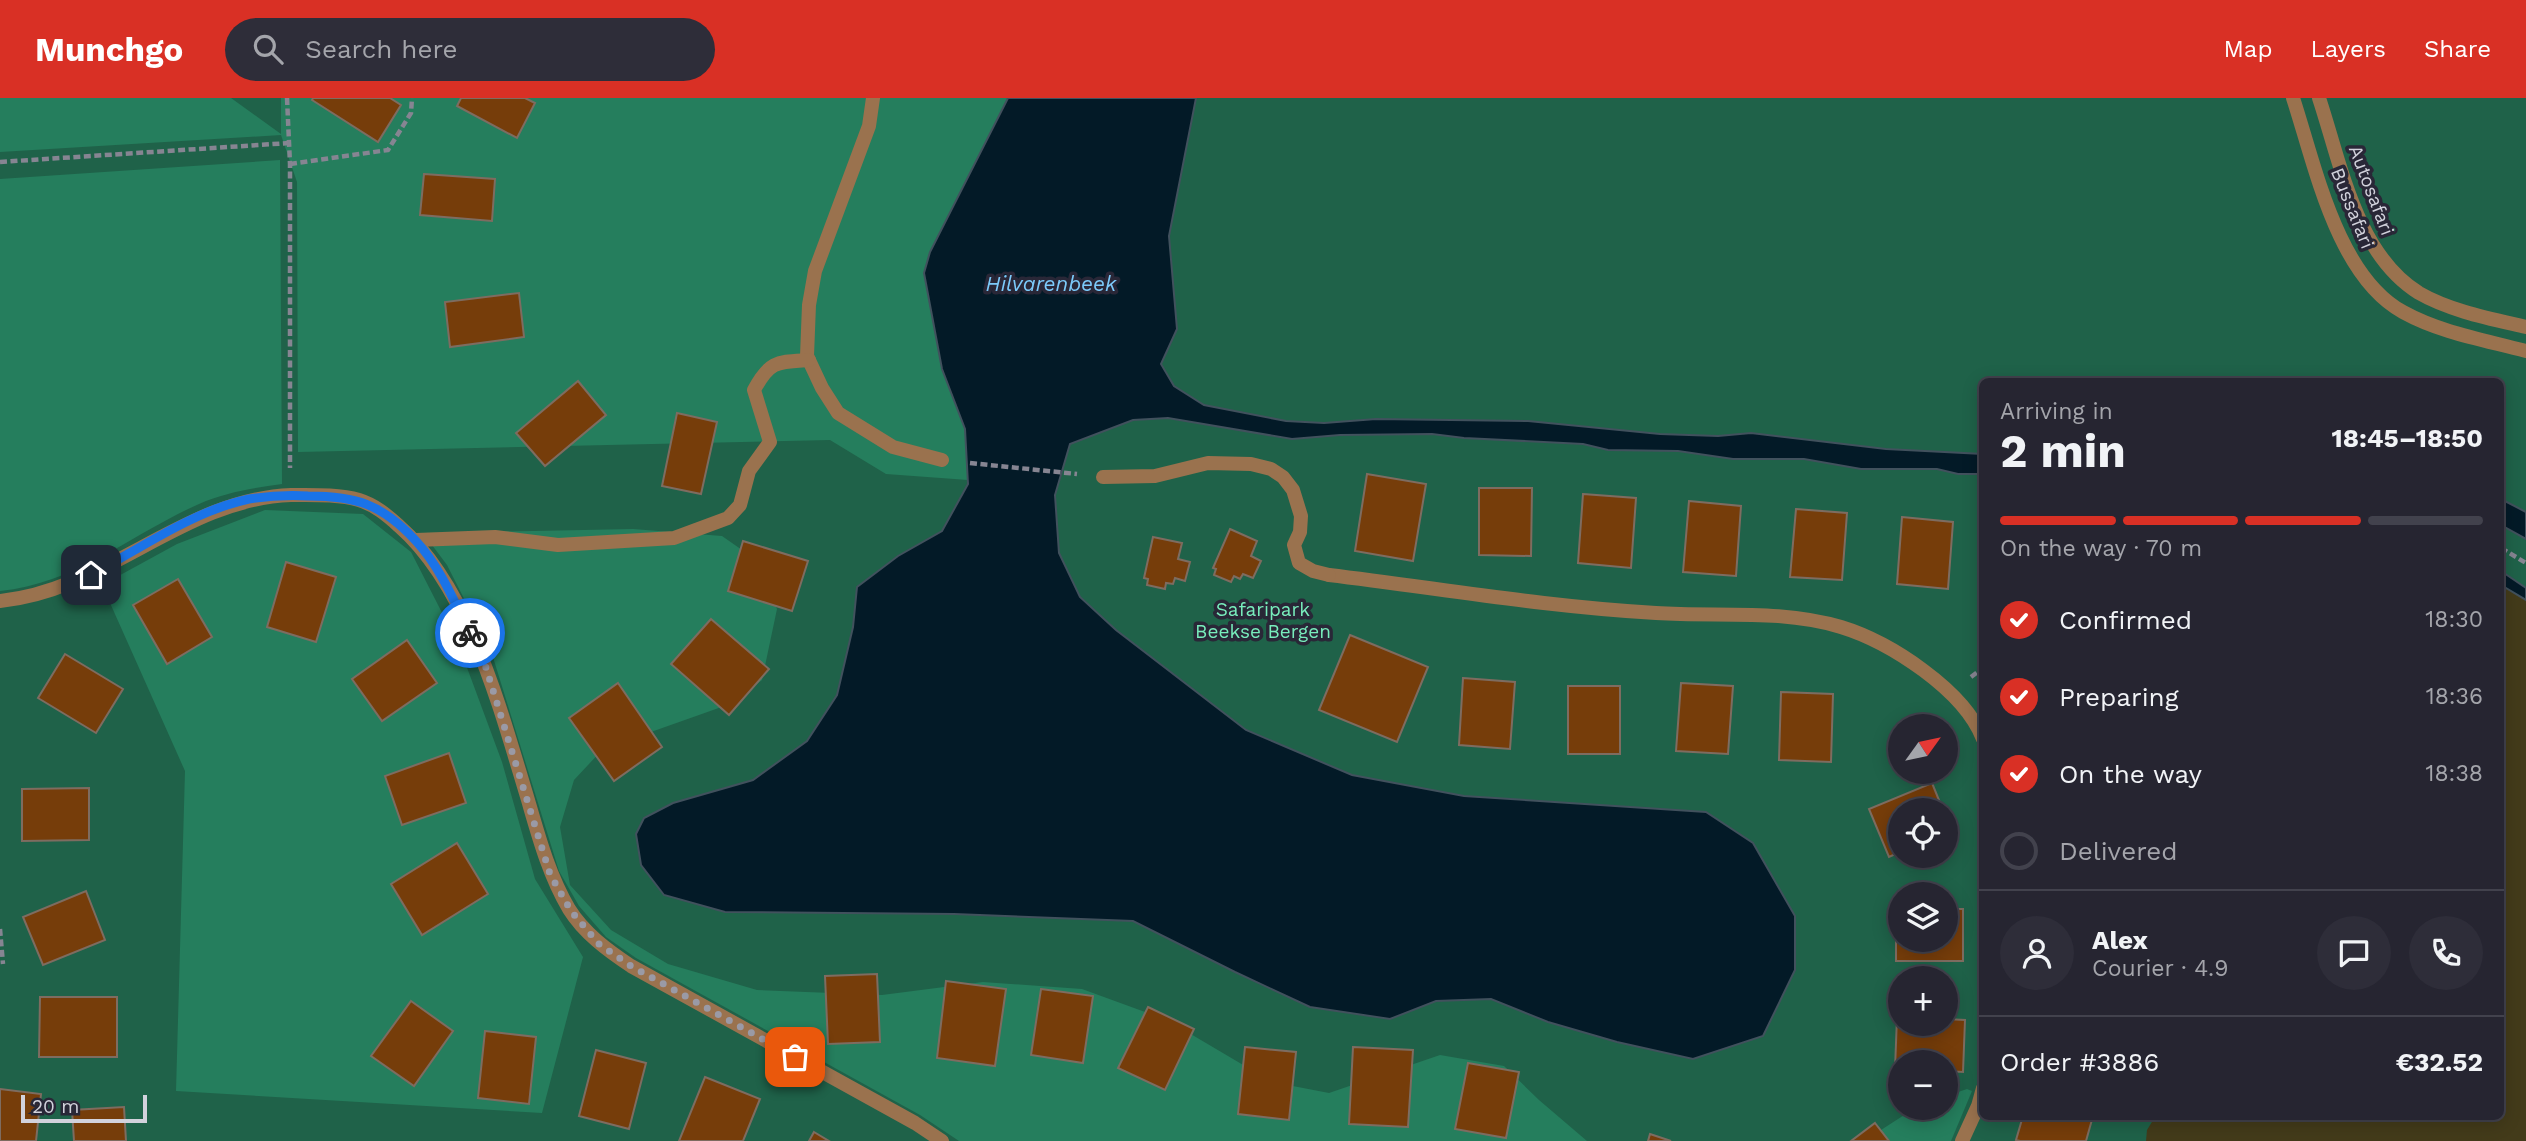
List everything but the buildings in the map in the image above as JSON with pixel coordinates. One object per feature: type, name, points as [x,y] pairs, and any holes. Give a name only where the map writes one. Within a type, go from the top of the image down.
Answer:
[{"type":"street","points":[[873,98],[869,126],[815,271],[809,305],[807,356],[838,413],[893,447],[942,460]]},
{"type":"street","name":"Bussafari","points":[[2292,98],[2343,246],[2378,294],[2402,312],[2428,323],[2467,337],[2526,351]]},
{"type":"street","name":"Autosafari","points":[[2319,98],[2359,221],[2375,249],[2397,274],[2420,293],[2453,307],[2526,327]]},
{"type":"street","points":[[416,540],[495,537],[558,545],[674,538],[727,518],[740,505],[749,471],[770,442],[754,390],[764,371],[786,360],[809,360]]},
{"type":"street","points":[[1103,477],[1155,476],[1209,463],[1251,464],[1271,469],[1283,477],[1293,490],[1301,516],[1300,532],[1294,545],[1299,563],[1313,571],[1329,575],[1490,598],[1643,612],[1803,617],[1844,628],[1904,656],[1951,691],[1979,730]]},
{"type":"street","points":[[0,601],[60,588],[91,575],[199,516],[249,499],[290,495],[359,500],[382,510],[416,540],[438,570],[483,658],[550,874],[571,911],[599,944],[631,966],[915,1123],[942,1141]]},
{"type":"street","points":[[1962,1141],[1979,1102]]},
{"type":"path","points":[[287,98],[290,164],[290,495]]},
{"type":"path","points":[[290,164],[388,150],[411,113],[412,98]]},
{"type":"path","points":[[0,162],[289,143]]},
{"type":"path","points":[[942,460],[1103,477]]},
{"type":"path","points":[[2504,550],[2526,563]]},
{"type":"path","points":[[0,929],[3,964]]},
{"type":"green space","name":"Safaripark Beekse Bergen","points":[[0,98],[2526,98],[2526,1141],[0,1141]]},
{"type":"green space","points":[[0,98],[231,98],[281,134],[281,98],[1008,98],[930,252],[942,369],[965,429],[968,480],[886,474],[830,440],[298,452],[297,182],[281,135],[0,152]]},
{"type":"green space","points":[[280,160],[282,484],[219,496],[174,516],[79,568],[28,586],[0,591],[0,179]]},
{"type":"green space","points":[[265,510],[363,514],[411,552],[459,646],[502,762],[535,879],[583,957],[542,1113],[176,1091],[185,771],[102,585],[177,544]]},
{"type":"green space","points":[[633,529],[722,536],[755,559],[777,609],[762,680],[730,704],[603,749],[574,780],[560,827],[570,885],[611,930],[668,964],[757,990],[882,995],[983,982],[1082,989],[1167,1020],[1272,1082],[1329,1093],[1440,1055],[1504,1066],[1587,1141],[959,1141],[920,1115],[636,958],[606,937],[579,906],[559,871],[492,654],[447,565],[423,533]]},
{"type":"green space","points":[[1967,1089],[1972,1091],[1951,1141],[1864,1141],[1896,1120],[1958,1120],[1958,1092]]},
{"type":"sand","points":[[2504,587],[2526,600],[2526,1141],[2146,1141],[2147,1130],[2153,1120],[2504,1120]]},
{"type":"water","name":"Hilvarenbeek","points":[[1008,98],[1196,98],[1169,236],[1177,329],[1161,364],[1174,386],[1204,405],[1286,421],[1528,421],[1660,434],[1718,436],[1751,433],[1886,449],[1979,454],[1979,474],[1958,474],[1937,469],[1861,469],[1804,459],[1733,459],[1678,451],[1608,450],[1583,444],[1432,434],[1340,435],[1292,439],[1168,418],[1133,420],[1070,444],[1055,495],[1059,553],[1080,597],[1116,630],[1246,730],[1352,775],[1464,796],[1706,812],[1753,843],[1795,916],[1795,970],[1763,1036],[1693,1059],[1617,1042],[1548,1022],[1491,999],[1436,1001],[1390,1019],[1310,1007],[1133,921],[954,914],[725,912],[664,895],[641,865],[636,834],[644,818],[673,803],[753,780],[807,741],[837,695],[853,627],[857,587],[898,556],[942,531],[968,484],[965,429],[942,369],[924,273],[930,252]]},
{"type":"water","points":[[2504,501],[2526,512],[2526,539],[2504,527]]},
{"type":"water","points":[[2504,573],[2526,588],[2526,600],[2504,587]]},
{"type":"way so far","points":[[470,633],[483,658],[550,874],[571,911],[599,944],[631,966],[795,1057]]},
{"type":"route","points":[[91,575],[199,516],[249,499],[290,495],[359,500],[382,510],[416,540],[438,570],[470,633]]}]
